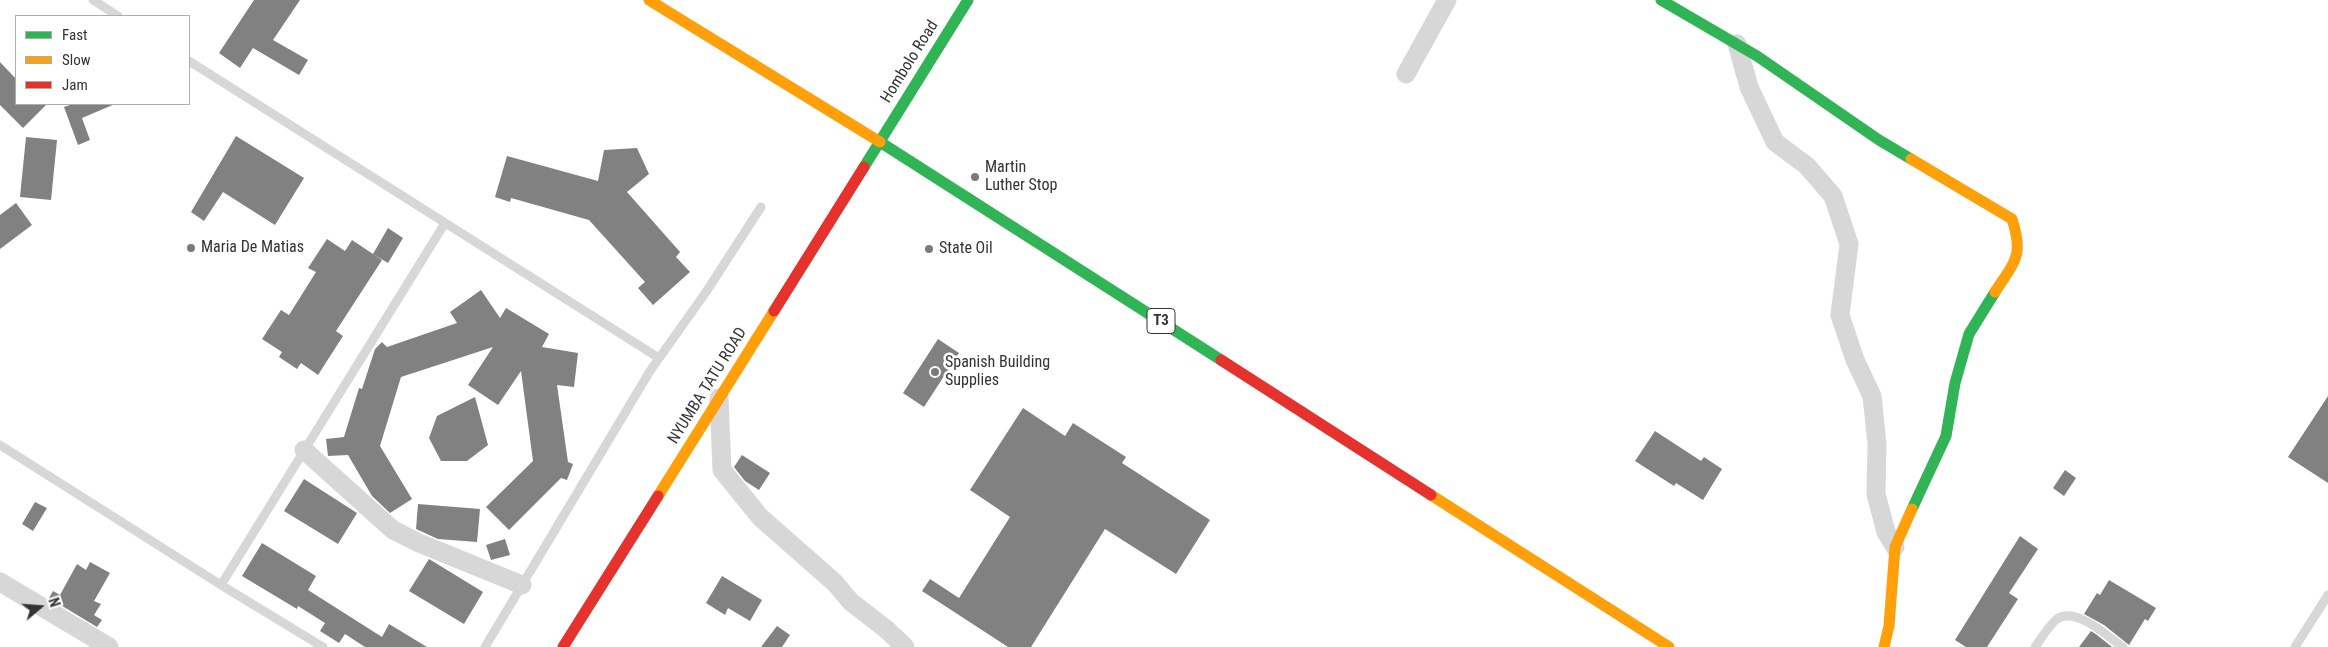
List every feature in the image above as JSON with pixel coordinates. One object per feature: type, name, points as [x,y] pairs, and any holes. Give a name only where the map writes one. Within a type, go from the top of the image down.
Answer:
[{"type":"main road","name":"T3","points":[[649,0],[880,142],[1669,647]]},
{"type":"main road","name":"Hombolo Road","points":[[880,142],[968,0]]},
{"type":"main road","points":[[1661,0],[1757,56],[1879,140],[2012,219],[2019,240],[2016,259],[1969,334],[1955,383],[1946,436],[1895,547],[1889,626],[1884,647]]},
{"type":"main road","name":"NYUMBA TATU ROAD","points":[[562,647],[880,142]]},
{"type":"street","points":[[1406,74],[1447,0]]},
{"type":"street","points":[[1737,44],[1749,87],[1776,142],[1806,166],[1833,196],[1849,244],[1840,315],[1855,360],[1872,396],[1877,444],[1876,494],[1886,532],[1895,547]]},
{"type":"street","points":[[719,398],[722,470],[760,517],[828,576],[851,602],[886,628],[906,647]]},
{"type":"street","points":[[304,450],[393,530],[419,543],[522,585]]},
{"type":"street","points":[[0,582],[109,647]]},
{"type":"lane","points":[[93,0],[116,15]]},
{"type":"lane","points":[[190,62],[659,358]]},
{"type":"lane","points":[[485,647],[659,358],[706,292],[761,207]]},
{"type":"lane","points":[[221,586],[445,223]]},
{"type":"lane","points":[[0,445],[221,586],[323,647]]},
{"type":"lane","points":[[2295,647],[2328,595]]},
{"type":"lane","points":[[2035,647],[2057,619],[2068,615],[2078,616],[2123,647]]},
{"type":"building","points":[[254,0],[300,0],[273,40],[308,60],[299,75],[253,48],[240,68],[219,53]]},
{"type":"building","points":[[0,62],[15,78],[15,105],[46,105],[23,128],[0,105]]},
{"type":"building","points":[[70,105],[113,105],[82,118],[90,140],[78,145],[64,107]]},
{"type":"building","points":[[236,136],[304,178],[275,225],[223,192],[204,221],[191,212]]},
{"type":"building","points":[[26,137],[57,140],[51,200],[20,197]]},
{"type":"building","points":[[637,148],[649,174],[627,192],[680,252],[676,257],[690,272],[653,305],[638,288],[645,282],[589,220],[511,198],[510,202],[495,197],[507,156],[598,181],[604,150]]},
{"type":"building","points":[[16,203],[32,225],[0,249],[0,215]]},
{"type":"building","points":[[388,228],[403,238],[388,263],[373,254]]},
{"type":"building","points":[[327,239],[345,251],[352,240],[382,260],[336,331],[343,336],[318,375],[301,363],[297,369],[279,357],[282,352],[262,339],[281,310],[289,315],[316,272],[308,268]]},
{"type":"building","points":[[481,290],[500,318],[506,308],[549,334],[542,347],[578,353],[574,387],[557,385],[568,462],[573,464],[567,480],[561,478],[509,530],[486,507],[533,461],[521,371],[498,405],[468,385],[493,347],[401,377],[380,446],[412,499],[390,513],[372,496],[348,455],[328,456],[326,439],[344,437],[359,388],[362,389],[375,349],[382,342],[387,347],[457,323],[450,312]]},
{"type":"building","points":[[938,339],[959,353],[924,407],[903,393]]},
{"type":"building","points":[[2328,396],[2328,483],[2288,457]]},
{"type":"building","points":[[475,397],[488,445],[467,461],[441,461],[429,438],[437,416]]},
{"type":"building","points":[[1023,408],[1065,436],[1073,423],[1126,457],[1122,463],[1210,520],[1176,574],[1105,529],[1031,647],[1008,647],[922,591],[930,579],[959,598],[1010,517],[970,490]]},
{"type":"building","points":[[1655,431],[1701,461],[1704,457],[1722,469],[1703,500],[1676,483],[1674,486],[1635,461]]},
{"type":"building","points":[[742,455],[770,473],[759,490],[745,481],[734,467]]},
{"type":"building","points":[[2065,470],[2076,478],[2064,496],[2053,488]]},
{"type":"building","points":[[304,479],[357,513],[338,544],[284,511]]},
{"type":"building","points":[[35,502],[47,508],[33,531],[22,524]]},
{"type":"building","points":[[418,504],[480,509],[477,542],[438,539],[416,529]]},
{"type":"building","points":[[2020,536],[2038,549],[2009,593],[2018,599],[1987,647],[1966,647],[1955,640]]},
{"type":"building","points":[[505,539],[510,555],[491,560],[486,545]]},
{"type":"building","points":[[262,543],[316,576],[308,590],[382,637],[389,624],[427,647],[365,647],[345,634],[339,643],[320,631],[325,623],[298,606],[297,609],[242,576]]},
{"type":"building","points":[[429,559],[483,592],[464,624],[409,591]]},
{"type":"building","points":[[90,562],[110,573],[94,601],[101,604],[94,615],[102,620],[97,627],[49,598],[53,591],[60,595],[77,564],[86,570]]},
{"type":"building","points":[[722,576],[762,600],[750,621],[728,608],[725,615],[706,603]]},
{"type":"building","points":[[2109,580],[2156,608],[2148,621],[2145,619],[2129,645],[2104,625],[2084,614],[2097,593],[2100,595]]},
{"type":"building","points":[[777,626],[790,635],[782,647],[761,647]]},
{"type":"building","points":[[2091,631],[2097,635],[2112,647],[2079,647]]},
{"type":"traffic: fast","points":[[864,167],[968,0]]},
{"type":"traffic: fast","points":[[1661,0],[1757,56],[1879,140],[1911,159]]},
{"type":"traffic: fast","points":[[880,142],[1221,360]]},
{"type":"traffic: fast","points":[[1912,509],[1946,436],[1955,383],[1969,334],[1995,292]]},
{"type":"traffic: slow","points":[[649,0],[880,142]]},
{"type":"traffic: slow","points":[[1911,159],[2012,219],[2016,231],[2016,258],[1995,292]]},
{"type":"traffic: slow","points":[[658,496],[774,311]]},
{"type":"traffic: slow","points":[[1431,495],[1669,647]]},
{"type":"traffic: slow","points":[[1884,647],[1889,626],[1895,547],[1912,509]]},
{"type":"traffic: jam","points":[[774,311],[864,167]]},
{"type":"traffic: jam","points":[[1221,360],[1431,495]]},
{"type":"traffic: jam","points":[[563,647],[658,496]]},
{"type":"place","name":"Martin Luther Stop","points":[[975,177]]},
{"type":"place","name":"Maria De Matias","points":[[191,248]]},
{"type":"place","name":"State Oil","points":[[929,249]]},
{"type":"place","name":"Spanish Building Supplies","points":[[935,372]]}]
